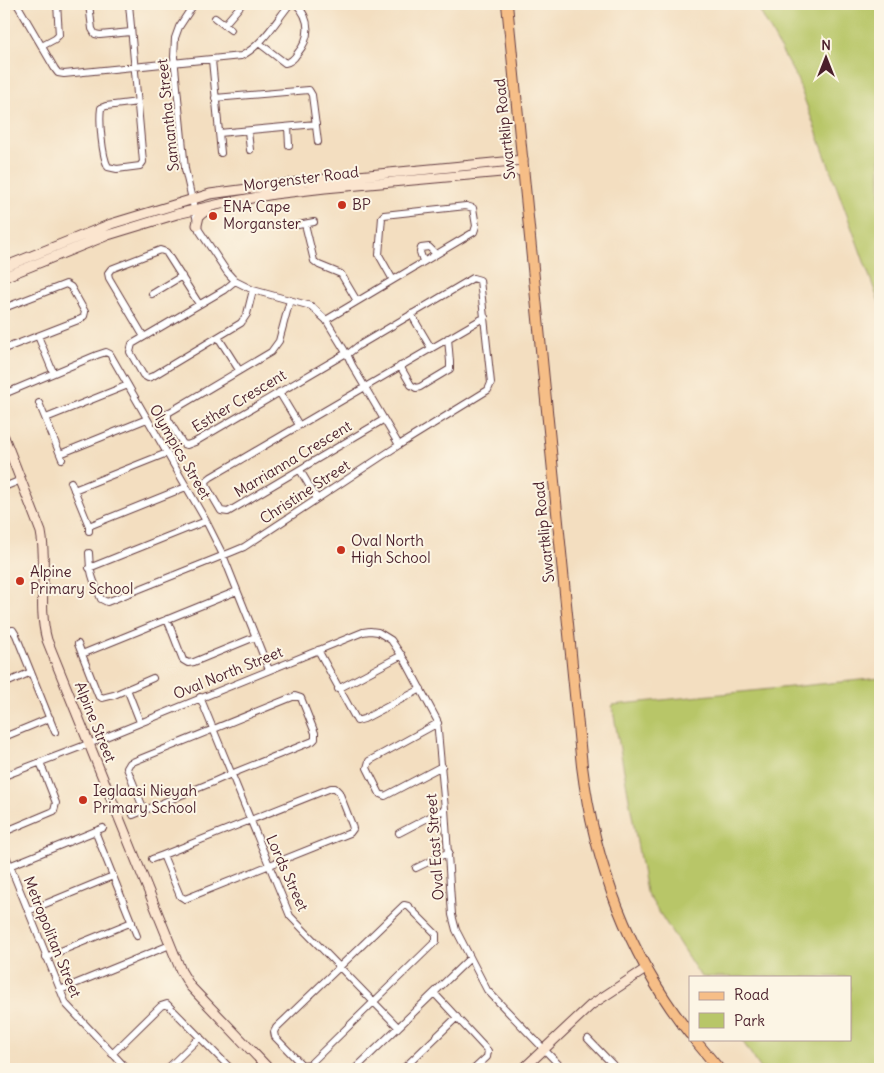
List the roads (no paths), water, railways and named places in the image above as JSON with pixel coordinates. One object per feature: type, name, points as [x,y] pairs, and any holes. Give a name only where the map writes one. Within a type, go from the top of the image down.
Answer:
[{"type":"main road","name":"Swartklip Road","points":[[507,4],[584,782],[592,827],[606,876],[623,922],[670,1007],[689,1033]]},
{"type":"main road","name":"Morgenster Road","points":[[4,267],[111,224],[191,199],[226,191],[273,184],[524,165]]},
{"type":"main road","name":"Morgenster Road","points":[[4,277],[108,235],[193,210],[225,203],[274,194],[524,165]]},
{"type":"main road","points":[[197,225],[199,216],[203,212],[225,203]]},
{"type":"main road","name":"Alpine Street","points":[[4,437],[42,537],[45,634],[170,945],[181,971],[193,990],[269,1069]]},
{"type":"main road","points":[[523,1069],[597,1000],[647,968]]},
{"type":"main road","points":[[695,1040],[719,1069]]},
{"type":"street","points":[[17,4],[55,69],[60,73],[241,56],[259,43],[290,4]]},
{"type":"street","points":[[42,46],[56,39],[59,35],[57,4]]},
{"type":"street","points":[[89,4],[92,29],[95,34],[131,32]]},
{"type":"street","points":[[129,4],[144,158],[140,166],[117,169],[108,167],[105,160],[101,108],[138,102]]},
{"type":"street","name":"Samantha Street","points":[[194,4],[179,27],[174,44],[174,62],[185,169],[197,225],[204,240],[235,281]]},
{"type":"street","points":[[224,25],[242,4]]},
{"type":"street","points":[[259,43],[280,61],[290,62],[305,44],[307,37],[306,17],[296,4]]},
{"type":"street","points":[[215,18],[231,30]]},
{"type":"street","points":[[212,60],[221,153]]},
{"type":"street","points":[[215,98],[301,89],[309,90],[312,95],[318,142]]},
{"type":"street","points":[[219,133],[316,124]]},
{"type":"street","points":[[288,127],[289,145]]},
{"type":"street","points":[[248,130],[250,150]]},
{"type":"street","points":[[326,320],[474,232],[476,226],[473,208],[466,206],[384,215],[382,218],[379,255],[392,280]]},
{"type":"street","points":[[314,222],[302,225],[314,261],[318,265],[340,274],[357,301]]},
{"type":"street","points":[[423,261],[420,251],[424,247],[429,247],[436,254]]},
{"type":"street","points":[[144,337],[108,278],[109,270],[156,252],[164,251],[168,254],[199,304]]},
{"type":"street","points":[[152,294],[182,276]]},
{"type":"street","name":"Esther Crescent","points":[[290,300],[281,337],[271,352],[168,413],[168,418],[183,444],[191,444],[475,278],[481,282],[484,317]]},
{"type":"street","points":[[253,290],[247,314],[243,321],[154,376],[148,378],[143,375],[130,350],[132,344],[235,281],[253,290],[311,306],[326,320],[399,445]]},
{"type":"street","points":[[4,308],[63,284],[69,285],[84,309],[84,316],[4,349]]},
{"type":"street","points":[[411,314],[431,348]]},
{"type":"street","name":"Marrianna Crescent","points":[[383,420],[226,512],[220,510],[206,484],[206,481],[211,477],[484,317]]},
{"type":"street","name":"Christine Street","points":[[89,568],[101,600],[106,602],[244,546],[490,388],[492,383],[484,317]]},
{"type":"street","points":[[38,336],[53,372]]},
{"type":"street","points":[[218,337],[239,370]]},
{"type":"street","points":[[400,366],[411,385],[416,388],[420,387],[450,369],[448,338]]},
{"type":"street","name":"Olympics Street","points":[[4,394],[53,372],[106,352],[112,357],[206,521],[223,555],[269,670]]},
{"type":"street","points":[[46,418],[128,385]]},
{"type":"street","points":[[279,392],[299,425]]},
{"type":"street","points":[[39,403],[61,456],[147,419]]},
{"type":"street","points":[[74,490],[167,452]]},
{"type":"street","points":[[300,470],[317,499]]},
{"type":"street","points":[[4,487],[21,480]]},
{"type":"street","points":[[71,482],[89,528],[186,487]]},
{"type":"street","points":[[89,553],[89,568],[206,521]]},
{"type":"street","points":[[82,654],[237,591]]},
{"type":"street","points":[[167,619],[183,660],[188,663],[255,637]]},
{"type":"street","points":[[4,631],[13,630],[16,635],[55,732]]},
{"type":"street","name":"Oval North Street","points":[[4,776],[318,650],[365,632],[378,632]]},
{"type":"street","name":"Oval East Street","points":[[378,632],[390,640],[402,655],[438,723],[454,926],[489,993],[563,1069]]},
{"type":"street","points":[[78,644],[100,697],[107,698],[153,678]]},
{"type":"street","points":[[318,650],[354,719],[359,722],[421,690]]},
{"type":"street","points":[[338,689],[402,655]]},
{"type":"street","points":[[4,684],[31,672]]},
{"type":"street","points":[[127,689],[140,722]]},
{"type":"street","points":[[133,814],[144,810],[231,774],[313,742],[315,733],[301,698],[297,696],[212,728],[128,764],[144,810]]},
{"type":"street","name":"Lords Street","points":[[200,697],[290,916],[398,1027]]},
{"type":"street","points":[[4,737],[50,718]]},
{"type":"street","points":[[438,723],[369,761],[367,768],[380,794],[385,796],[442,766]]},
{"type":"street","points":[[4,832],[54,811],[56,808],[56,803],[40,762]]},
{"type":"street","points":[[152,859],[331,788],[335,788],[338,792],[352,825],[350,833],[184,899],[180,896],[163,855]]},
{"type":"street","points":[[398,833],[445,809]]},
{"type":"street","points":[[7,867],[103,828]]},
{"type":"street","points":[[95,831],[137,936]]},
{"type":"street","name":"Metropolitan Street","points":[[4,851],[7,867],[28,911],[68,1008],[127,1069]]},
{"type":"street","points":[[416,868],[449,852]]},
{"type":"street","points":[[28,911],[113,876]]},
{"type":"street","points":[[402,906],[408,906],[436,936],[436,941],[310,1064],[302,1065],[275,1037],[274,1032],[340,966],[402,906]]},
{"type":"street","points":[[46,957],[132,922]]},
{"type":"street","points":[[60,990],[170,945]]},
{"type":"street","points":[[355,1069],[470,959]]},
{"type":"street","points":[[435,994],[486,1049],[487,1056],[474,1069]]},
{"type":"street","points":[[112,1054],[164,1004],[170,1006],[231,1069]]},
{"type":"street","points":[[403,1069],[457,1017]]},
{"type":"street","points":[[167,1069],[200,1037]]},
{"type":"street","points":[[588,1039],[617,1069]]},
{"type":"place","name":"BP","points":[[342,205]]},
{"type":"place","name":"ENA Cape Morganster","points":[[213,216]]},
{"type":"place","name":"Oval North High School","points":[[341,550]]},
{"type":"place","name":"Alpine Primary School","points":[[20,581]]},
{"type":"place","name":"Ieglaasi Nieyah Primary School","points":[[83,800]]}]
